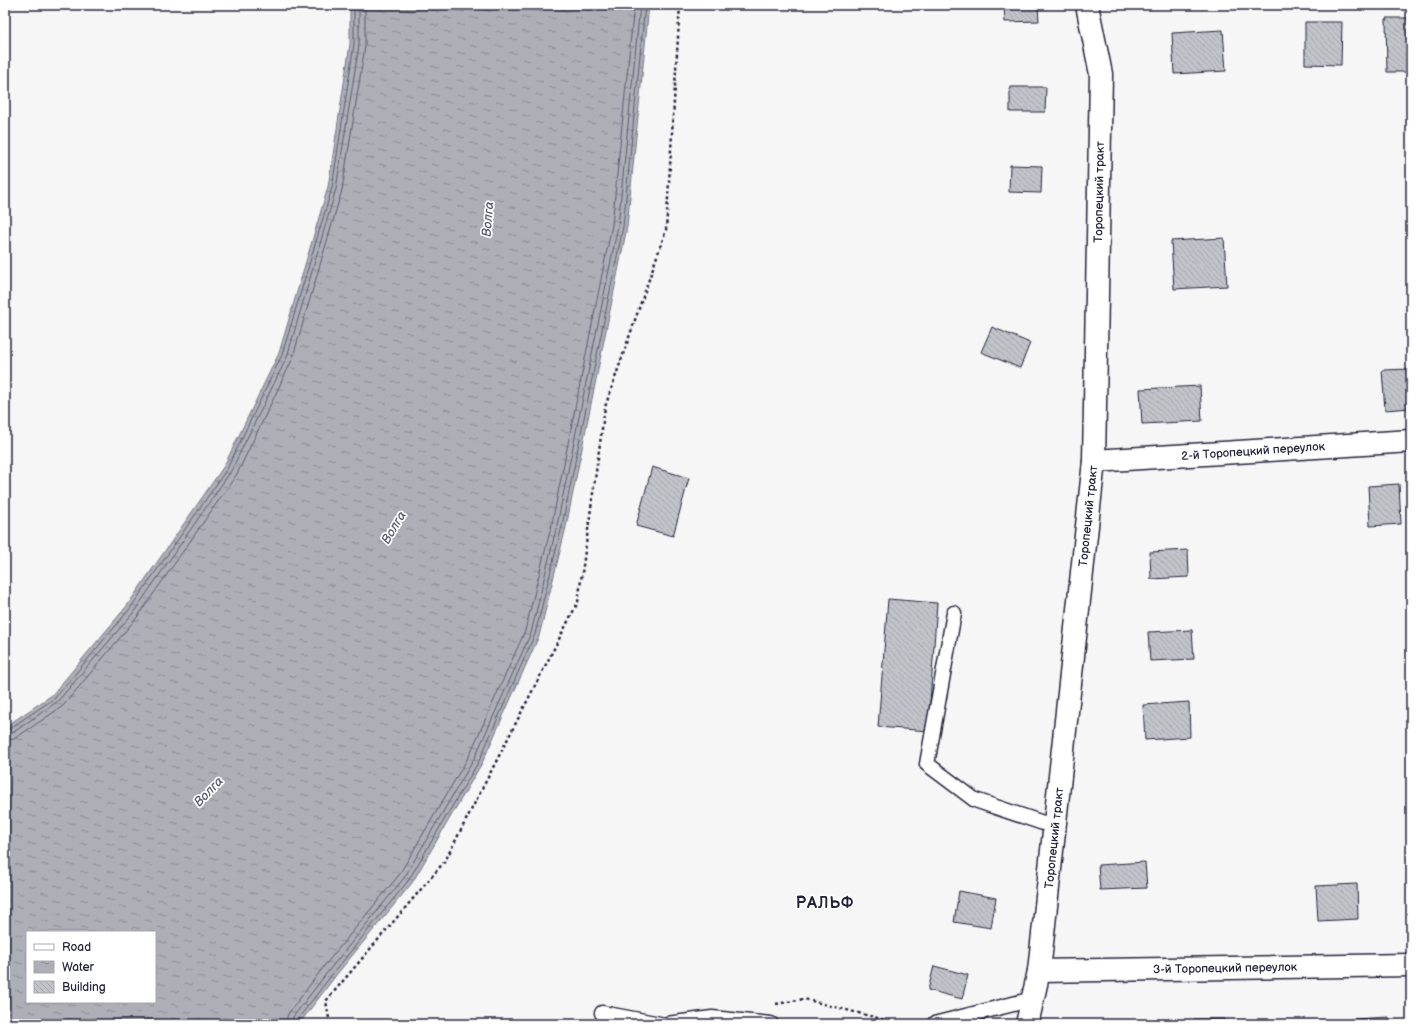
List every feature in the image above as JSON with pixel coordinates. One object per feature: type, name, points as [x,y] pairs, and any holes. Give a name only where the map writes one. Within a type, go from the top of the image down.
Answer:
[{"type":"main road","name":"Торопецкий тракт","points":[[1027,1024],[1039,971],[1094,461],[1101,74],[1087,5]]},
{"type":"main road","name":"2-й Торопецкий переулок","points":[[1094,461],[1411,441]]},
{"type":"main road","name":"3-й Торопецкий переулок","points":[[1039,971],[1411,965]]},
{"type":"lane","points":[[954,613],[927,764],[975,800],[1055,827]]},
{"type":"lane","points":[[934,1024],[1033,999]]},
{"type":"lane","points":[[602,1013],[660,1024]]},
{"type":"lane","points":[[667,1024],[712,1018],[771,1024]]},
{"type":"path","points":[[330,1024],[326,1002],[445,861],[578,602],[605,407],[666,230],[680,5]]},
{"type":"path","points":[[773,1005],[804,998],[901,1024]]},
{"type":"water","name":"Волга","points":[[350,5],[649,5],[627,227],[566,527],[539,636],[482,763],[412,883],[337,974],[299,1024],[5,1024],[5,727],[52,695],[126,607],[224,466],[279,353],[328,187],[350,44]]},
{"type":"building","points":[[1004,5],[1038,5],[1039,21],[1005,22]]},
{"type":"building","points":[[1386,18],[1411,18],[1411,72],[1387,72]]},
{"type":"building","points":[[1305,22],[1342,22],[1341,65],[1305,64]]},
{"type":"building","points":[[1223,30],[1226,71],[1174,74],[1172,33]]},
{"type":"building","points":[[1010,87],[1046,87],[1045,112],[1010,112]]},
{"type":"building","points":[[1010,165],[1042,166],[1041,193],[1009,192]]},
{"type":"building","points":[[1224,238],[1227,286],[1174,289],[1171,241]]},
{"type":"building","points":[[992,327],[1030,343],[1020,368],[981,352]]},
{"type":"building","points":[[1411,369],[1411,408],[1385,410],[1382,370]]},
{"type":"building","points":[[1200,386],[1202,421],[1142,424],[1140,389]]},
{"type":"building","points":[[652,467],[689,478],[673,536],[636,526]]},
{"type":"building","points":[[1399,484],[1401,524],[1370,526],[1368,486]]},
{"type":"building","points":[[1188,550],[1189,577],[1151,579],[1150,552]]},
{"type":"building","points":[[888,599],[937,603],[928,731],[878,727]]},
{"type":"building","points":[[1192,630],[1194,659],[1150,661],[1148,632]]},
{"type":"building","points":[[1189,702],[1190,737],[1145,740],[1143,705]]},
{"type":"building","points":[[1145,862],[1147,888],[1100,890],[1098,865]]},
{"type":"building","points":[[1357,884],[1358,919],[1318,921],[1316,886]]},
{"type":"building","points":[[959,891],[996,898],[991,928],[954,922]]},
{"type":"building","points":[[934,966],[968,975],[962,999],[928,990]]},
{"type":"building","points":[[1389,1017],[1389,1024],[1338,1024],[1338,1020]]},
{"type":"building","points":[[1194,1019],[1224,1019],[1224,1024],[1194,1024]]},
{"type":"district","name":"РАЛЬФ","points":[[825,902]]}]
